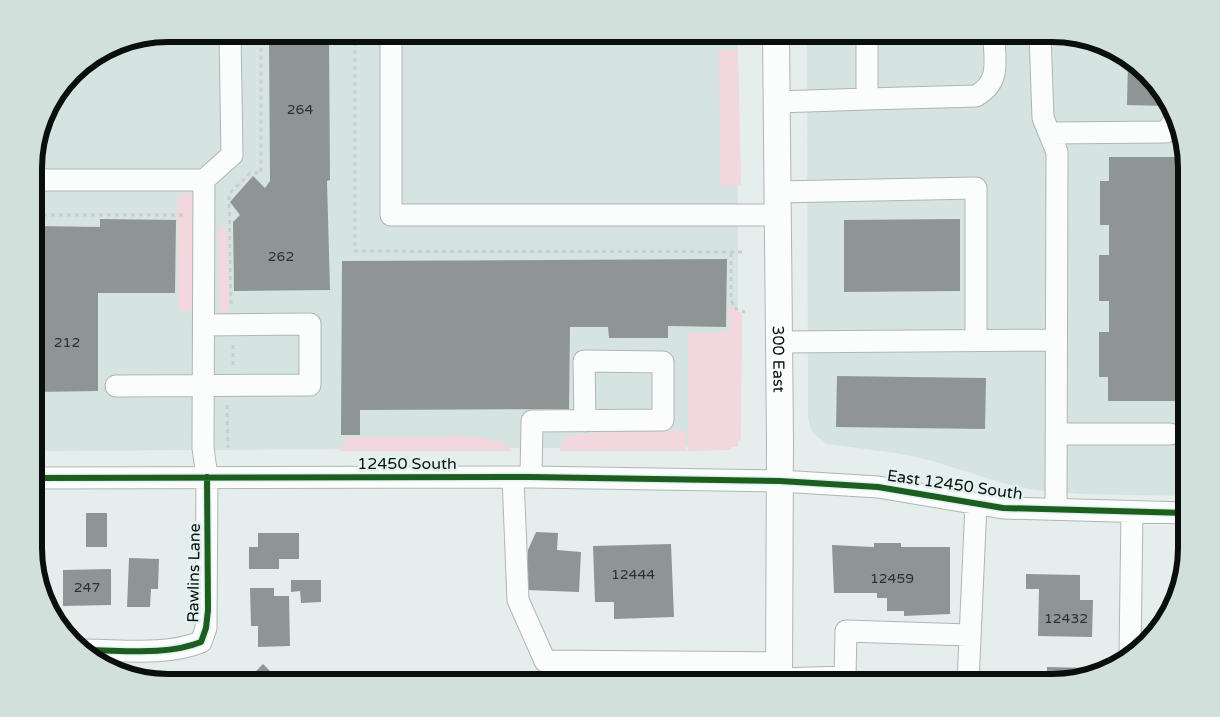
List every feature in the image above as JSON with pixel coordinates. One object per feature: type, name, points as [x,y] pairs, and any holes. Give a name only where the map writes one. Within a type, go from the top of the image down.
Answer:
[{"type":"main road","name":"300 East","points":[[776,43],[780,481],[779,674]]},
{"type":"street","points":[[42,180],[204,180],[232,155],[230,43]]},
{"type":"street","points":[[391,43],[391,215],[777,203],[976,188],[976,339]]},
{"type":"street","points":[[867,43],[867,100]]},
{"type":"street","points":[[776,102],[976,96],[988,88],[994,75],[994,43]]},
{"type":"street","points":[[1040,43],[1043,118],[1057,152],[1056,509]]},
{"type":"street","points":[[1049,133],[1166,132],[1170,126]]},
{"type":"street","points":[[204,180],[203,448],[208,477]]},
{"type":"street","points":[[116,386],[310,385],[310,324],[204,325]]},
{"type":"street","points":[[779,342],[976,339],[1056,340]]},
{"type":"street","points":[[585,421],[584,361],[663,362],[663,420],[585,421],[532,421],[522,477],[518,600],[545,661],[762,674]]},
{"type":"street","points":[[1056,434],[1170,434]]},
{"type":"street","name":"Rawlins Lane","points":[[95,650],[170,650],[188,647],[201,642],[206,628],[208,610],[208,477]]},
{"type":"street","name":"12450 South","points":[[42,478],[522,477],[780,481]]},
{"type":"street","name":"East 12450 South","points":[[780,481],[878,487],[1003,508],[1177,513]]},
{"type":"street","points":[[968,674],[976,504]]},
{"type":"street","points":[[1130,646],[1132,512]]},
{"type":"street","points":[[845,674],[846,630],[969,635]]},
{"type":"path","points":[[42,215],[192,215]]},
{"type":"path","points":[[731,252],[731,299],[734,308],[745,312]]},
{"type":"path","points":[[232,342],[233,373]]},
{"type":"path","points":[[227,399],[228,448]]},
{"type":"shaded area","points":[[161,43],[738,43],[738,447],[42,451],[42,169],[49,128],[59,106],[86,74],[106,59],[128,49]]},
{"type":"shaded area","points":[[807,43],[1068,44],[1099,52],[1114,59],[1134,74],[1156,99],[1164,113],[1171,128],[1177,161],[1177,496],[1080,494],[1036,490],[1009,485],[929,460],[895,453],[827,444],[811,430],[808,417]]},
{"type":"shaded area","points":[[719,50],[738,50],[741,185],[720,186]]},
{"type":"shaded area","points":[[185,192],[194,195],[194,301],[189,311],[179,311],[177,198]]},
{"type":"shaded area","points":[[223,225],[227,229],[229,311],[224,315],[220,311],[218,231]]},
{"type":"shaded area","points":[[729,305],[742,314],[741,439],[730,450],[688,451],[688,333],[729,332]]},
{"type":"shaded area","points":[[633,430],[686,431],[686,451],[559,451],[564,439],[572,435]]},
{"type":"shaded area","points":[[474,436],[505,443],[512,451],[339,451],[347,437]]},
{"type":"building","points":[[269,43],[329,43],[330,180],[327,181],[330,290],[234,291],[233,222],[240,215],[230,202],[253,176],[265,188],[270,181]]},
{"type":"building","points":[[1128,69],[1146,86],[1160,106],[1127,105]]},
{"type":"building","points":[[1109,157],[1177,157],[1177,401],[1108,401],[1108,377],[1099,377],[1099,332],[1109,332],[1109,301],[1099,301],[1099,255],[1109,255],[1109,225],[1100,225],[1100,181],[1109,181]]},
{"type":"building","points":[[100,219],[176,220],[175,293],[98,293],[98,391],[42,392],[42,226],[100,227]]},
{"type":"building","points":[[960,219],[960,291],[844,292],[844,220]]},
{"type":"building","points":[[727,259],[726,327],[668,326],[668,338],[609,338],[608,327],[570,327],[569,409],[360,410],[360,435],[341,435],[342,261]]},
{"type":"building","points":[[837,376],[986,378],[985,429],[836,427]]},
{"type":"building","points":[[86,513],[107,513],[107,547],[86,547]]},
{"type":"building","points":[[536,532],[558,533],[557,550],[581,552],[579,592],[526,590],[528,550]]},
{"type":"building","points":[[258,533],[299,533],[299,559],[279,559],[279,569],[249,569],[249,547],[258,547]]},
{"type":"building","points":[[874,543],[901,543],[901,547],[950,547],[950,614],[904,616],[904,611],[887,611],[887,598],[877,598],[877,593],[834,593],[832,545],[874,547]]},
{"type":"building","points":[[671,544],[674,617],[614,619],[614,602],[595,602],[593,546]]},
{"type":"building","points":[[129,558],[159,559],[158,589],[151,589],[150,607],[127,607]]},
{"type":"building","points":[[111,569],[111,605],[63,606],[63,570]]},
{"type":"building","points":[[1026,574],[1080,575],[1080,600],[1093,600],[1092,637],[1038,636],[1039,589],[1026,589]]},
{"type":"building","points":[[291,580],[321,580],[321,602],[301,603],[300,591],[291,592]]},
{"type":"building","points":[[250,588],[274,588],[274,596],[289,596],[290,646],[258,647],[258,626],[251,626]]},
{"type":"building","points":[[263,664],[273,674],[253,674]]},
{"type":"building","points":[[1047,667],[1091,668],[1076,672],[1047,674]]},
{"type":"cycle path","points":[[95,650],[159,651],[201,642],[206,628],[208,610],[207,477]]},
{"type":"cycle path","points":[[42,478],[531,477],[780,481],[878,487],[1003,508],[1177,513]]}]
